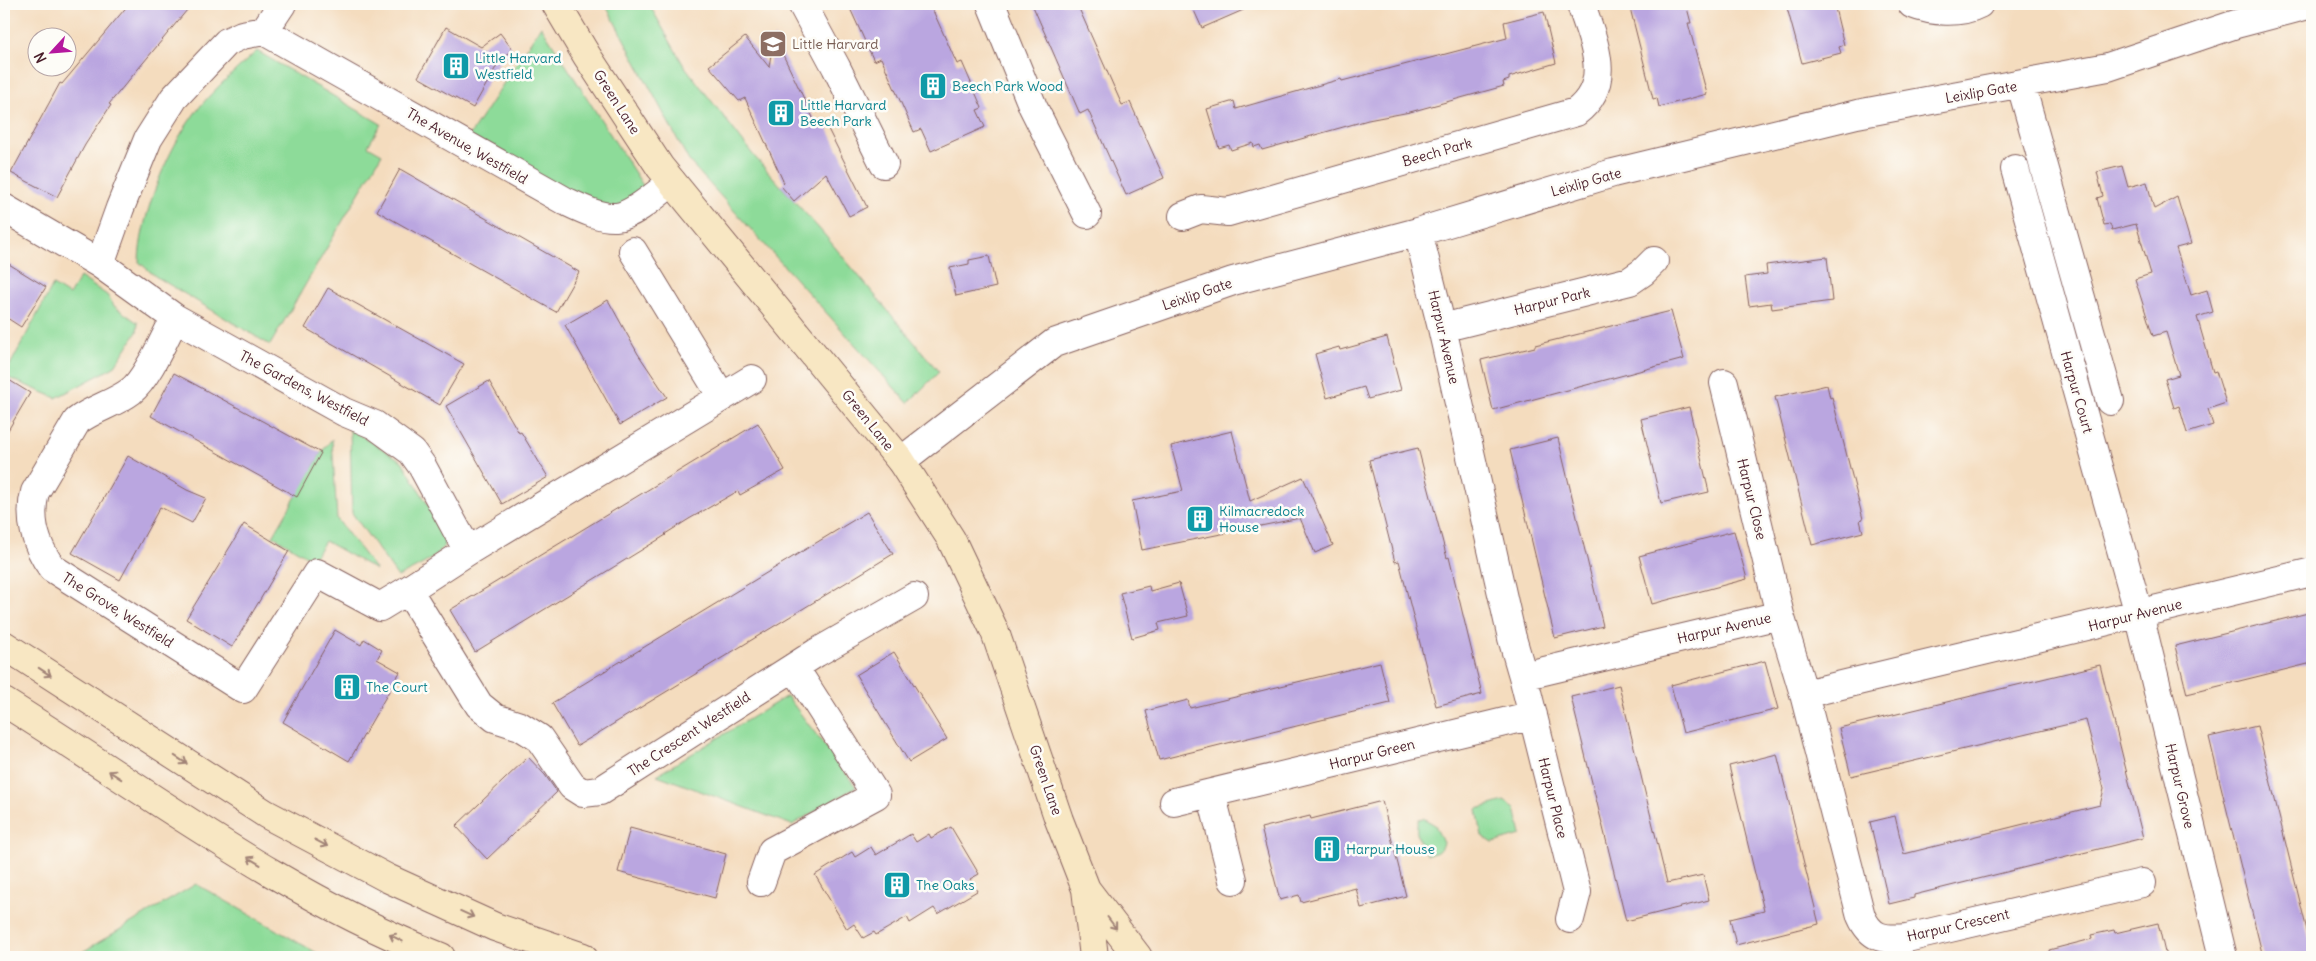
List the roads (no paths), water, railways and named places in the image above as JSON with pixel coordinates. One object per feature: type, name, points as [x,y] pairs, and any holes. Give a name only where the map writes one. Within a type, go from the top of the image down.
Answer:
[{"type":"street","points":[[4,208],[100,264],[148,139],[174,98],[227,42],[242,35],[264,31],[282,4]]},
{"type":"street","name":"Green Lane","points":[[556,4],[617,103],[672,182],[901,461],[951,539],[995,632],[1059,820],[1086,889],[1094,957]]},
{"type":"street","points":[[802,4],[836,67],[884,164]]},
{"type":"street","points":[[991,4],[1034,107],[1087,214]]},
{"type":"street","name":"Beech Park","points":[[1182,216],[1201,209],[1228,212],[1576,112],[1587,104],[1597,88],[1599,68],[1581,4]]},
{"type":"street","points":[[1912,4],[1930,10],[1946,11],[1979,4]]},
{"type":"street","name":"Leixlip Gate","points":[[901,461],[1054,343],[1233,281],[1418,232],[1613,173],[1857,114],[2021,85],[2108,67],[2236,24],[2312,4]]},
{"type":"street","name":"The Avenue, Westfield","points":[[264,31],[565,201],[594,213],[616,217],[629,213],[672,182]]},
{"type":"street","points":[[2021,85],[2110,401]]},
{"type":"street","name":"Harpur Court","points":[[2015,170],[2139,614]]},
{"type":"street","name":"Harpur Avenue","points":[[1418,232],[1442,328],[1512,638],[1523,676],[1780,615],[1804,694],[2312,572]]},
{"type":"street","points":[[633,251],[722,397]]},
{"type":"street","name":"Harpur Park","points":[[1442,328],[1630,281],[1654,261]]},
{"type":"street","name":"The Gardens, Westfield","points":[[100,264],[175,318],[344,412],[375,425],[412,452],[422,466],[468,551]]},
{"type":"street","name":"The Grove, Westfield","points":[[175,318],[140,383],[123,396],[88,413],[77,421],[35,492],[32,503],[36,541],[52,568],[243,689],[317,573],[380,607],[408,590]]},
{"type":"street","points":[[408,590],[468,551],[752,379]]},
{"type":"street","name":"Harpur Close","points":[[1724,383],[1780,615]]},
{"type":"street","name":"The Crescent Westfield","points":[[408,590],[479,705],[495,718],[520,726],[539,738],[572,786],[583,793],[600,791],[794,667],[914,597]]},
{"type":"street","name":"Harpur Grove","points":[[2139,614],[2223,957]]},
{"type":"street","points":[[4,645],[266,814],[387,878],[495,926],[583,957]]},
{"type":"street","points":[[762,882],[772,851],[876,795],[794,667]]},
{"type":"street","name":"Harpur Place","points":[[1523,676],[1577,892],[1570,919]]},
{"type":"street","name":"Harpur Crescent","points":[[1804,694],[1861,916],[1866,927],[1874,934],[1885,940],[1906,938],[2142,883]]},
{"type":"street","points":[[4,702],[169,810],[305,891],[410,945],[441,957]]},
{"type":"street","name":"Harpur Green","points":[[1174,802],[1532,715]]},
{"type":"street","points":[[1211,794],[1233,880]]},
{"type":"street","name":"Green Lane","points":[[1086,889],[1138,957]]},
{"type":"place","name":"Little Harvard","points":[[773,44]]},
{"type":"place","name":"Little Harvard Westfield","points":[[456,66]]},
{"type":"place","name":"Beech Park Wood","points":[[933,86]]},
{"type":"place","name":"Little Harvard Beech Park","points":[[781,113]]},
{"type":"place","name":"Kilmacredock House","points":[[1200,519]]},
{"type":"place","name":"The Court","points":[[347,687]]},
{"type":"place","name":"Harpur House","points":[[1327,849]]},
{"type":"place","name":"The Oaks","points":[[897,885]]}]
